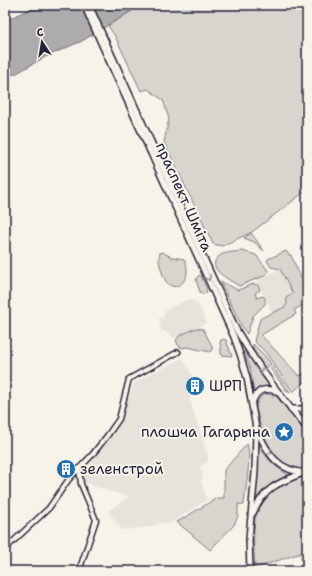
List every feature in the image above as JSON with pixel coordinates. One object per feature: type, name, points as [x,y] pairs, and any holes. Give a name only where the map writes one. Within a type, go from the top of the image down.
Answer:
[{"type":"main road","name":"праспект Шміта","points":[[84,5],[213,276],[236,329],[248,351],[305,426]]},
{"type":"main road","name":"праспект Шміта","points":[[89,5],[242,357],[256,428]]},
{"type":"main road","points":[[252,402],[258,392],[264,389],[277,391]]},
{"type":"main road","points":[[291,409],[301,409],[307,407]]},
{"type":"main road","points":[[305,426],[307,413]]},
{"type":"main road","points":[[256,428],[266,449],[274,460],[289,470],[306,472]]},
{"type":"main road","points":[[250,571],[249,558],[255,472],[256,428]]},
{"type":"main road","points":[[251,517],[263,495],[277,484],[306,472]]},
{"type":"street","points":[[5,549],[49,508],[68,479],[92,456],[119,419],[129,379],[178,352]]},
{"type":"street","points":[[79,468],[81,484],[96,520],[80,571]]},
{"type":"shaded area","points":[[45,5],[141,5],[82,41],[43,58],[17,73],[5,77],[5,21],[25,11]]},
{"type":"shaded area","points":[[141,5],[307,5],[307,190],[252,232],[222,246],[213,244],[164,142],[169,119],[163,100],[148,89],[141,91],[115,36],[108,26]]},
{"type":"shaded area","points":[[251,233],[264,251],[254,242],[244,238]]},
{"type":"shaded area","points":[[242,251],[256,255],[268,271],[266,275],[239,286],[224,277],[216,268],[215,264],[216,260],[223,254]]},
{"type":"shaded area","points":[[286,251],[289,255],[291,255],[307,292],[307,310],[303,305],[294,310],[296,314],[261,335],[299,376],[307,372],[307,379],[293,392],[266,353],[254,341],[260,319],[285,307],[287,304],[286,298],[293,294],[280,269],[271,267],[267,261],[268,259]]},
{"type":"shaded area","points":[[163,252],[170,256],[184,259],[187,267],[187,274],[184,280],[176,286],[170,285],[166,281],[162,272],[159,260],[160,253]]},
{"type":"shaded area","points":[[280,269],[293,294],[286,298],[285,307],[272,312],[256,280]]},
{"type":"shaded area","points":[[199,275],[201,276],[207,289],[206,293],[203,294],[200,292],[196,280]]},
{"type":"shaded area","points":[[220,281],[238,290],[253,284],[258,285],[260,290],[255,293],[257,298],[263,296],[265,298],[265,304],[253,316],[247,334],[242,327]]},
{"type":"shaded area","points":[[187,299],[197,302],[207,323],[173,338],[166,333],[166,331],[161,331],[159,318],[163,317],[165,311]]},
{"type":"shaded area","points":[[196,328],[203,329],[212,346],[212,350],[210,352],[187,347],[182,348],[178,345],[176,340],[179,336]]},
{"type":"shaded area","points":[[223,339],[226,340],[232,356],[221,354],[220,343]]},
{"type":"shaded area","points":[[253,344],[271,364],[265,369],[253,349]]},
{"type":"shaded area","points":[[245,350],[270,386],[262,388],[254,393],[250,368],[244,351]]},
{"type":"shaded area","points":[[182,358],[201,391],[189,397],[208,456],[208,462],[200,466],[203,476],[201,481],[207,500],[169,524],[161,523],[150,527],[122,530],[108,511],[129,497],[84,483],[83,476],[122,415],[135,382]]},
{"type":"shaded area","points":[[272,366],[290,392],[286,390],[270,368]]},
{"type":"shaded area","name":"плошча Гагарына","points":[[264,394],[270,394],[277,397],[307,433],[307,469],[297,470],[289,467],[274,455],[264,437],[256,409],[257,402]]},
{"type":"shaded area","points":[[257,442],[270,461],[289,475],[269,486],[257,497],[254,502]]},
{"type":"shaded area","points":[[247,444],[249,464],[244,505],[238,504],[238,516],[234,525],[210,550],[177,522],[217,498],[224,498],[224,470]]},
{"type":"shaded area","points":[[301,477],[307,477],[307,551],[255,568],[254,527],[260,504],[272,490]]},
{"type":"shaded area","points":[[307,551],[307,571],[304,571],[298,554]]},
{"type":"place","name":"ШРП","points":[[195,386]]},
{"type":"place","name":"плошча Гагарына","points":[[284,432]]},
{"type":"place","name":"зеленстрой","points":[[66,469]]}]
